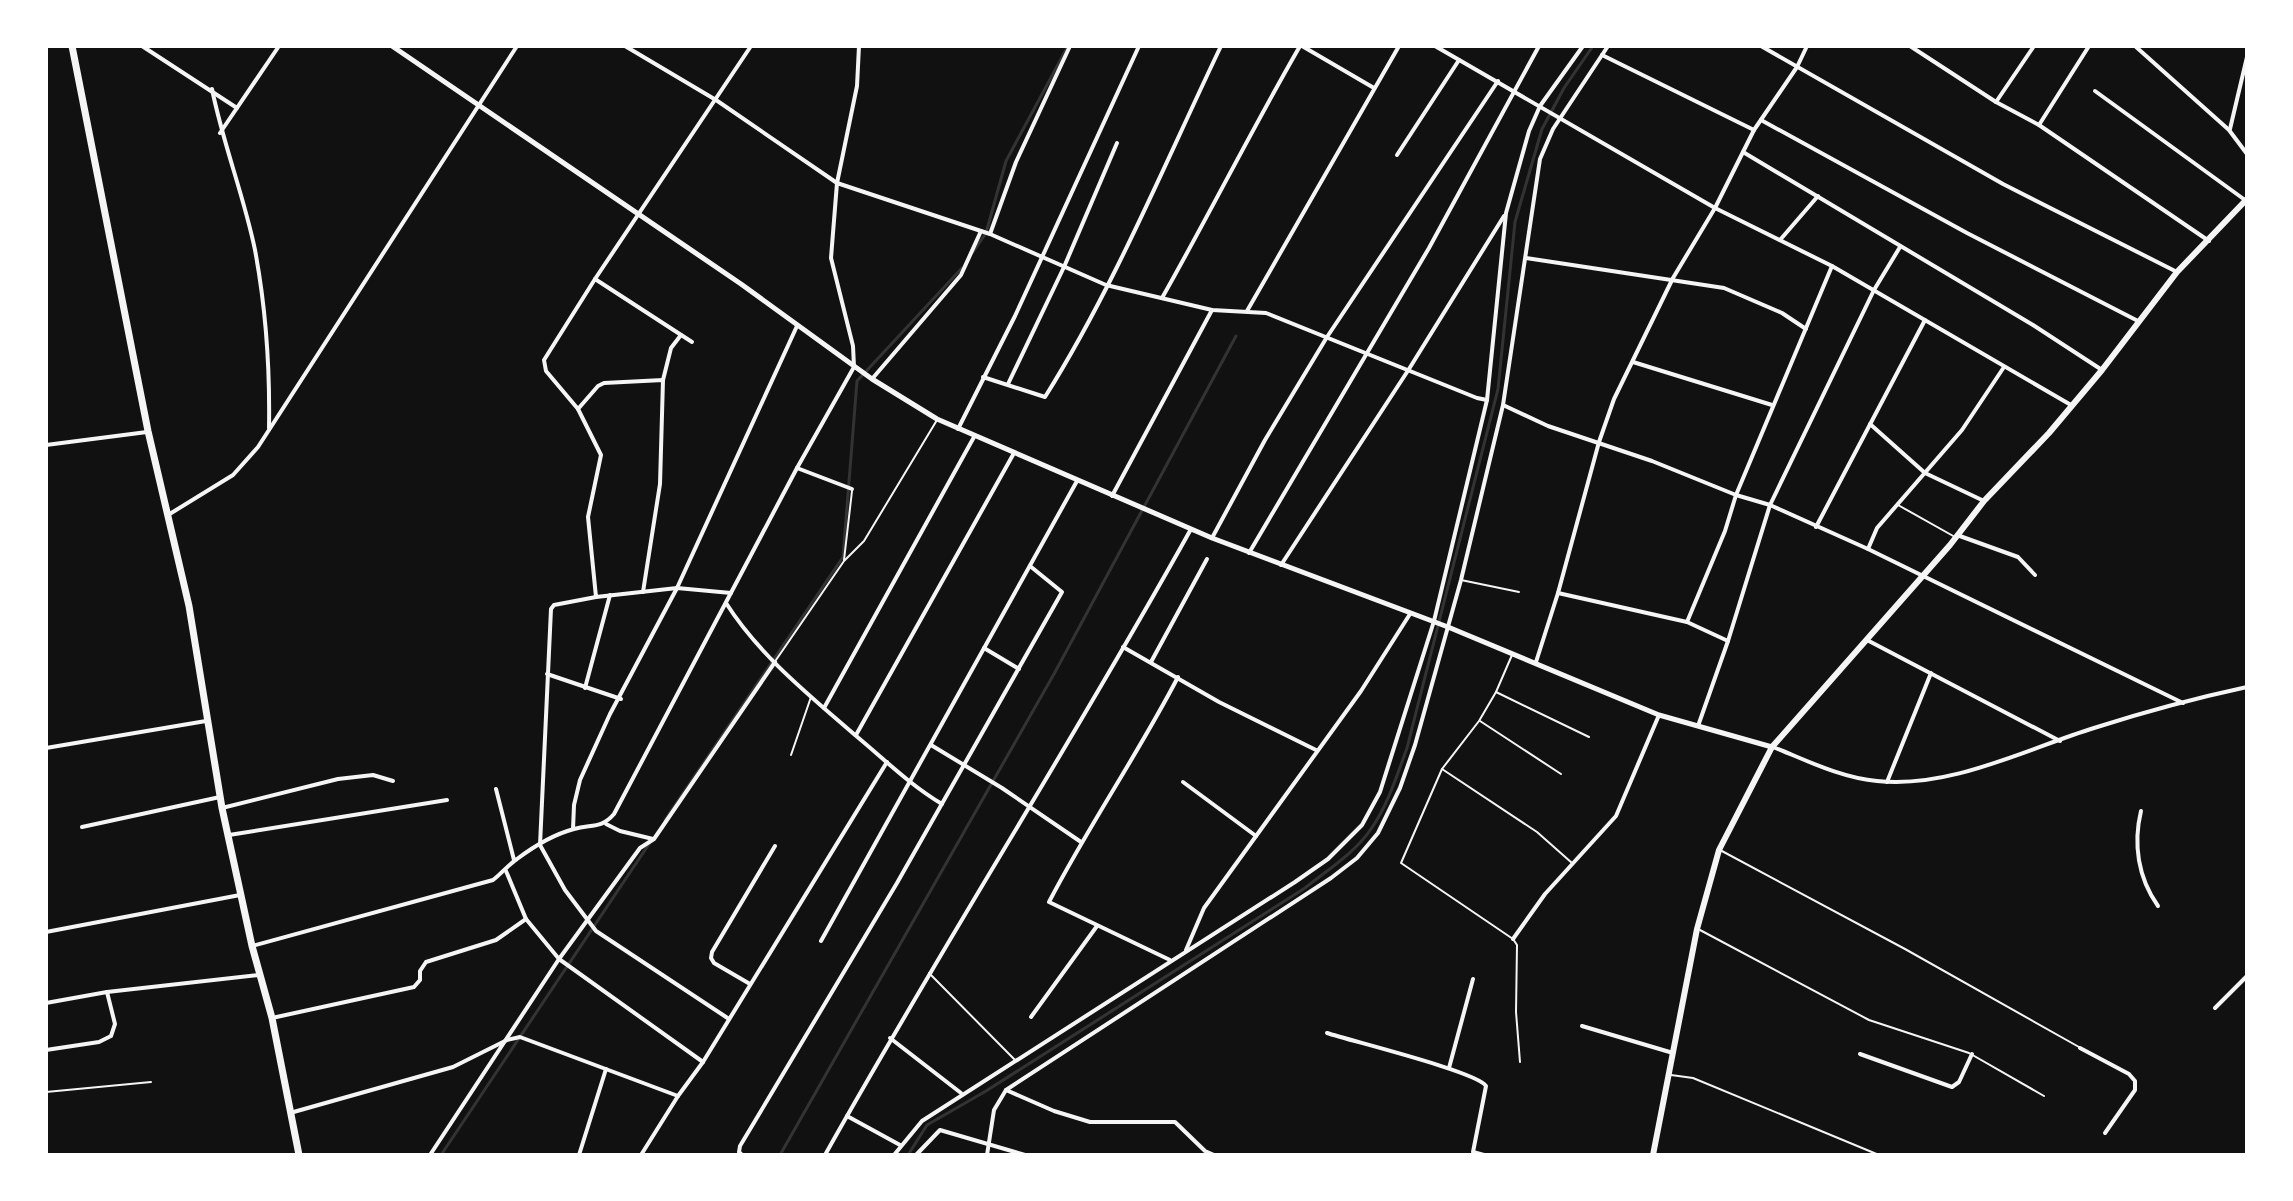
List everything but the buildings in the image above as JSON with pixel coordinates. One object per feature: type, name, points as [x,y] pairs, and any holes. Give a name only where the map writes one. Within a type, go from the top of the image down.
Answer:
[{"type":"main road","points":[[72,46],[148,431],[189,606],[222,808],[252,946],[272,1018],[299,1155]]},
{"type":"main road","points":[[1653,1155],[1697,929],[1719,850],[1772,747],[1984,501],[2049,433],[2177,272],[2246,200]]},
{"type":"street","points":[[142,46],[237,108]]},
{"type":"street","points":[[220,133],[279,46]]},
{"type":"street","points":[[392,46],[639,214],[854,367],[937,419],[1212,538],[1434,621],[1659,715],[1772,747],[1859,779],[1928,781],[2060,741],[2091,728],[2247,687]]},
{"type":"street","points":[[168,515],[233,475],[258,447],[517,46]]},
{"type":"street","points":[[625,46],[716,100],[837,183],[990,234],[1106,285],[1212,310],[1266,313],[1487,400]]},
{"type":"street","points":[[596,597],[588,517],[601,455],[578,409],[546,371],[544,360],[751,46]]},
{"type":"street","points":[[606,824],[854,367],[853,346],[831,258],[837,183],[857,86],[859,46]]},
{"type":"street","points":[[990,234],[1016,162],[1070,46]]},
{"type":"street","points":[[958,429],[1015,316],[1139,46]]},
{"type":"street","points":[[983,377],[1045,397],[1069,358],[1106,285],[1221,46]]},
{"type":"street","points":[[1162,298],[1217,201],[1257,120],[1301,46],[1374,88]]},
{"type":"street","points":[[1247,311],[1399,46]]},
{"type":"street","points":[[1435,46],[1715,208],[1832,266],[2071,405]]},
{"type":"street","points":[[1249,553],[1429,248],[1539,46]]},
{"type":"street","points":[[894,1155],[922,1121],[1328,859],[1362,825],[1380,792],[1434,621],[1487,400],[1506,213],[1529,131],[1541,107],[1583,46]]},
{"type":"street","points":[[987,1155],[994,1110],[1006,1090],[1301,899],[1357,858],[1378,833],[1400,788],[1415,745],[1461,580],[1503,405],[1544,145],[1608,46]]},
{"type":"street","points":[[1761,46],[2003,184],[2177,272]]},
{"type":"street","points":[[1536,662],[1614,399],[1673,278],[1715,208],[1754,130],[1797,67],[1807,46]]},
{"type":"street","points":[[1910,46],[1996,102],[2039,125],[2209,241]]},
{"type":"street","points":[[1996,102],[2034,46]]},
{"type":"street","points":[[2039,125],[2089,46]]},
{"type":"street","points":[[2135,46],[2229,130],[2247,154]]},
{"type":"street","points":[[1602,55],[1754,130]]},
{"type":"street","points":[[2229,130],[2247,57]]},
{"type":"street","points":[[1397,155],[1459,60]]},
{"type":"street","points":[[1212,538],[1265,440],[1327,337],[1498,81]]},
{"type":"street","points":[[212,89],[220,133],[255,250],[270,369],[269,428]]},
{"type":"street","points":[[2095,91],[2246,200]]},
{"type":"street","points":[[1761,120],[1953,226],[2138,321]]},
{"type":"street","points":[[1008,384],[1064,267],[1117,143]]},
{"type":"street","points":[[1743,152],[2033,325],[2102,370]]},
{"type":"street","points":[[1780,240],[1818,196]]},
{"type":"street","points":[[1281,565],[1506,213]]},
{"type":"street","points":[[872,379],[961,275],[981,231]]},
{"type":"street","points":[[1698,727],[1770,505],[1874,290],[1900,247]]},
{"type":"street","points":[[1526,258],[1724,288],[1782,313],[1806,329]]},
{"type":"street","points":[[1687,622],[1725,531],[1736,495],[1832,266]]},
{"type":"street","points":[[595,279],[692,342]]},
{"type":"street","points":[[1112,496],[1212,310]]},
{"type":"street","points":[[1815,528],[1925,320]]},
{"type":"street","points":[[573,829],[574,805],[580,780],[610,714],[621,699],[677,588],[797,326]]},
{"type":"street","points":[[643,593],[660,484],[663,380],[671,348],[681,335]]},
{"type":"street","points":[[1633,362],[1773,405]]},
{"type":"street","points":[[1868,549],[1877,528],[1962,430],[2004,367]]},
{"type":"street","points":[[578,409],[604,383],[663,380]]},
{"type":"street","points":[[1503,405],[1548,426],[1770,505],[1815,528],[1868,549],[2183,703]]},
{"type":"street","points":[[1870,424],[1925,473],[1984,501]]},
{"type":"street","points":[[46,445],[148,431]]},
{"type":"street","points":[[824,708],[974,437]]},
{"type":"street","points":[[856,735],[1014,453]]},
{"type":"street","points":[[797,468],[852,489]]},
{"type":"street","points":[[821,941],[1077,481]]},
{"type":"street","points":[[825,1155],[890,1038],[1191,529]]},
{"type":"street","points":[[1956,536],[2018,557],[2035,575]]},
{"type":"street","points":[[1151,662],[1207,559]]},
{"type":"street","points":[[742,1155],[740,1146],[942,804],[1062,592],[1030,566]]},
{"type":"street","points":[[729,1019],[596,931],[565,890],[540,845],[552,607],[596,597],[677,588],[731,593]]},
{"type":"street","points":[[1558,593],[1687,622],[1728,641]]},
{"type":"street","points":[[585,688],[610,595]]},
{"type":"street","points":[[726,603],[773,660],[811,696],[910,782],[942,804]]},
{"type":"street","points":[[1186,950],[1204,908],[1361,691],[1410,614]]},
{"type":"street","points":[[1865,639],[2060,741]]},
{"type":"street","points":[[1123,647],[1219,702],[1316,750]]},
{"type":"street","points":[[984,648],[1019,669]]},
{"type":"street","points":[[430,1155],[559,959],[640,848],[654,839],[773,660]]},
{"type":"street","points":[[1887,782],[1931,673]]},
{"type":"street","points":[[547,674],[621,699]]},
{"type":"street","points":[[1170,960],[1049,902],[1081,842],[1150,731],[1178,677]]},
{"type":"street","points":[[1513,939],[1545,894],[1616,816],[1659,715]]},
{"type":"street","points":[[46,748],[206,721]]},
{"type":"street","points":[[931,745],[1002,788],[1081,842]]},
{"type":"street","points":[[641,1155],[703,1062],[887,762]]},
{"type":"street","points":[[222,808],[338,779],[373,775],[393,781]]},
{"type":"street","points":[[1183,782],[1256,836]]},
{"type":"street","points":[[496,789],[514,860]]},
{"type":"street","points":[[82,827],[220,797]]},
{"type":"street","points":[[229,835],[447,800]]},
{"type":"street","points":[[2141,811],[2136,835],[2140,868],[2148,893],[2158,906]]},
{"type":"street","points":[[252,946],[493,880],[506,871],[514,860],[573,829],[606,824],[620,831],[654,839]]},
{"type":"street","points":[[750,984],[714,963],[712,952],[775,846]]},
{"type":"street","points":[[506,871],[526,919],[559,959],[703,1062]]},
{"type":"street","points":[[46,932],[240,895]]},
{"type":"street","points":[[272,1018],[414,987],[426,962],[496,940],[526,919]]},
{"type":"street","points":[[1031,1017],[1097,926]]},
{"type":"street","points":[[46,1003],[107,992],[259,975]]},
{"type":"street","points":[[2215,1008],[2247,976]]},
{"type":"street","points":[[1449,1068],[1473,979]]},
{"type":"street","points":[[46,1050],[99,1042],[111,1036],[115,1024],[107,992]]},
{"type":"street","points":[[1582,1026],[1673,1053]]},
{"type":"street","points":[[1327,1033],[1477,1078],[1486,1086],[1473,1154],[1484,1155]]},
{"type":"street","points":[[290,1113],[453,1067],[507,1040],[520,1037],[678,1096]]},
{"type":"street","points":[[890,1038],[962,1093]]},
{"type":"street","points":[[2080,1048],[2129,1074],[2135,1081],[2135,1090],[2105,1133]]},
{"type":"street","points":[[1860,1054],[1952,1087],[1959,1082],[1972,1054]]},
{"type":"street","points":[[579,1155],[606,1069]]},
{"type":"street","points":[[1006,1090],[1054,1111],[1090,1122],[1175,1122],[1205,1151],[1214,1155]]},
{"type":"street","points":[[847,1116],[900,1145]]},
{"type":"street","points":[[916,1155],[940,1130],[1025,1155]]},
{"type":"street","points":[[1198,1155],[1205,1151]]},
{"type":"lane","points":[[773,660],[844,561],[864,541],[937,419]]},
{"type":"lane","points":[[844,561],[852,489]]},
{"type":"lane","points":[[1897,504],[1956,536]]},
{"type":"lane","points":[[1461,580],[1519,592]]},
{"type":"lane","points":[[1512,654],[1496,692],[1479,721],[1442,769],[1401,863],[1513,939],[1517,945],[1516,1012],[1520,1062]]},
{"type":"lane","points":[[1496,692],[1589,737]]},
{"type":"lane","points":[[791,755],[811,696]]},
{"type":"lane","points":[[1479,721],[1561,774]]},
{"type":"lane","points":[[1442,769],[1537,832],[1573,863]]},
{"type":"lane","points":[[1719,850],[1905,949],[2080,1048]]},
{"type":"lane","points":[[1697,929],[1869,1020],[1972,1054],[2044,1096]]},
{"type":"lane","points":[[929,972],[1015,1060]]},
{"type":"lane","points":[[1670,1075],[1693,1078],[1879,1155]]},
{"type":"lane","points":[[46,1092],[151,1082]]},
{"type":"waterway","points":[[973,252],[986,233],[1006,161],[1068,46]]},
{"type":"waterway","points":[[908,1155],[927,1125],[986,1091],[1305,888],[1357,846],[1377,820],[1407,748],[1498,389],[1515,222],[1542,129],[1564,88],[1593,46]]},
{"type":"waterway","points":[[665,820],[843,557],[857,381],[962,268]]},
{"type":"waterway","points":[[780,1155],[1054,674],[1236,336]]},
{"type":"waterway","points":[[441,1155],[649,844]]}]
